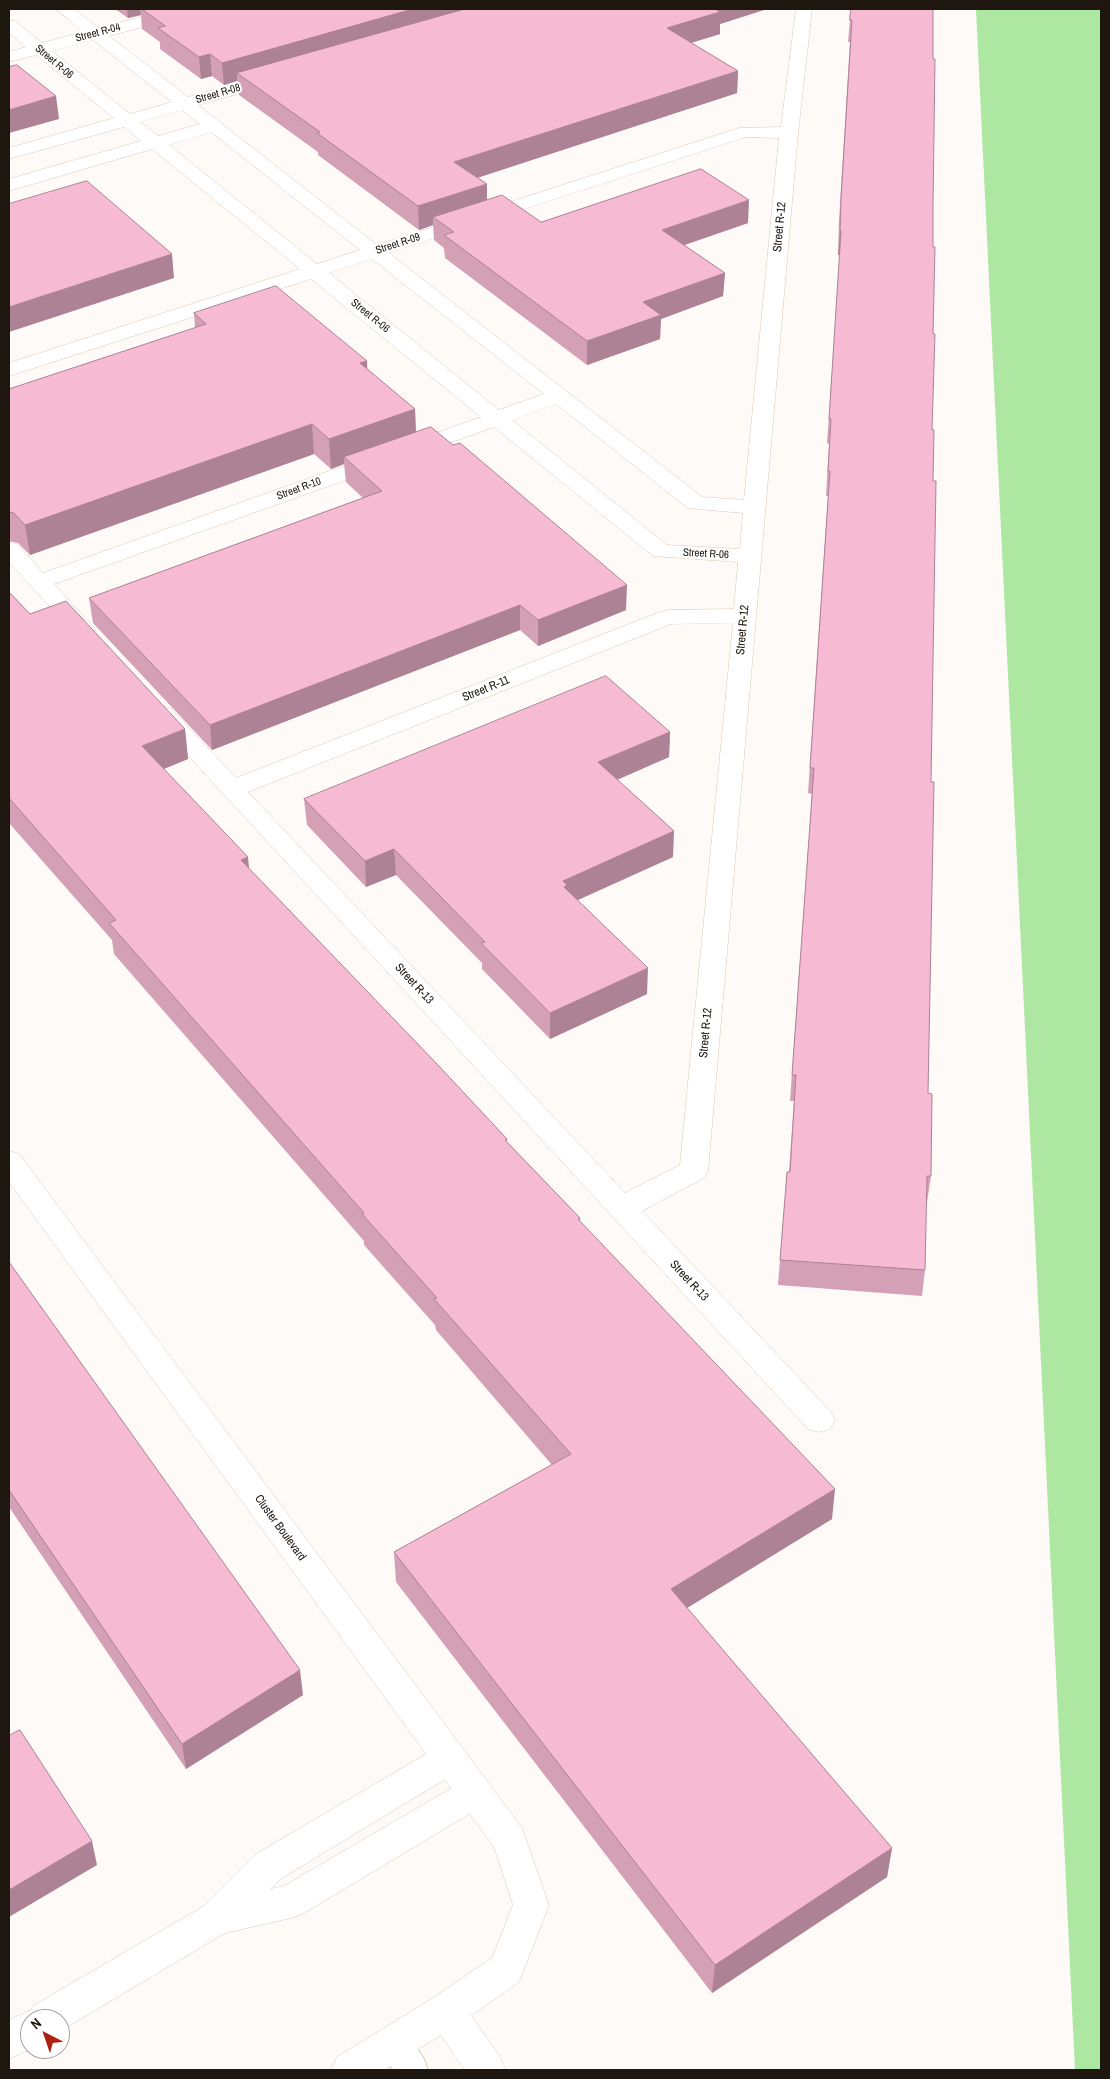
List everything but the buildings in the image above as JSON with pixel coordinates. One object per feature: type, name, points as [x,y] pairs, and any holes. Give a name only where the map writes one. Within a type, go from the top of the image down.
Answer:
[{"type":"street","points":[[64,9],[696,503],[754,508]]},
{"type":"street","name":"Street R-04","points":[[9,58],[188,9]]},
{"type":"street","name":"Street R-12","points":[[622,1208],[694,1171],[789,133],[804,9]]},
{"type":"street","name":"Street R-06","points":[[9,25],[661,551],[750,556]]},
{"type":"street","name":"Street R-08","points":[[9,154],[288,74]]},
{"type":"street","points":[[9,185],[214,126]]},
{"type":"street","name":"Street R-09","points":[[9,370],[745,132],[789,133]]},
{"type":"street","name":"Street R-10","points":[[40,582],[559,396]]},
{"type":"street","points":[[9,549],[99,646]]},
{"type":"street","name":"Street R-11","points":[[232,789],[668,616],[745,616]]},
{"type":"street","name":"Street R-13","points":[[146,696],[819,1420]]},
{"type":"street","name":"Cluster Boulevard","points":[[9,1161],[509,1839],[531,1905],[506,1970],[446,2011]]},
{"type":"street","points":[[63,2009],[217,1918],[269,1866],[450,1758]]},
{"type":"street","points":[[217,1918],[291,1901],[474,1793]]},
{"type":"street","points":[[350,2070],[403,2056],[446,2011],[487,2070]]},
{"type":"street","points":[[9,2041],[20,2034]]},
{"type":"green space","points":[[976,9],[1101,9],[1101,2070],[1075,2070]]}]
